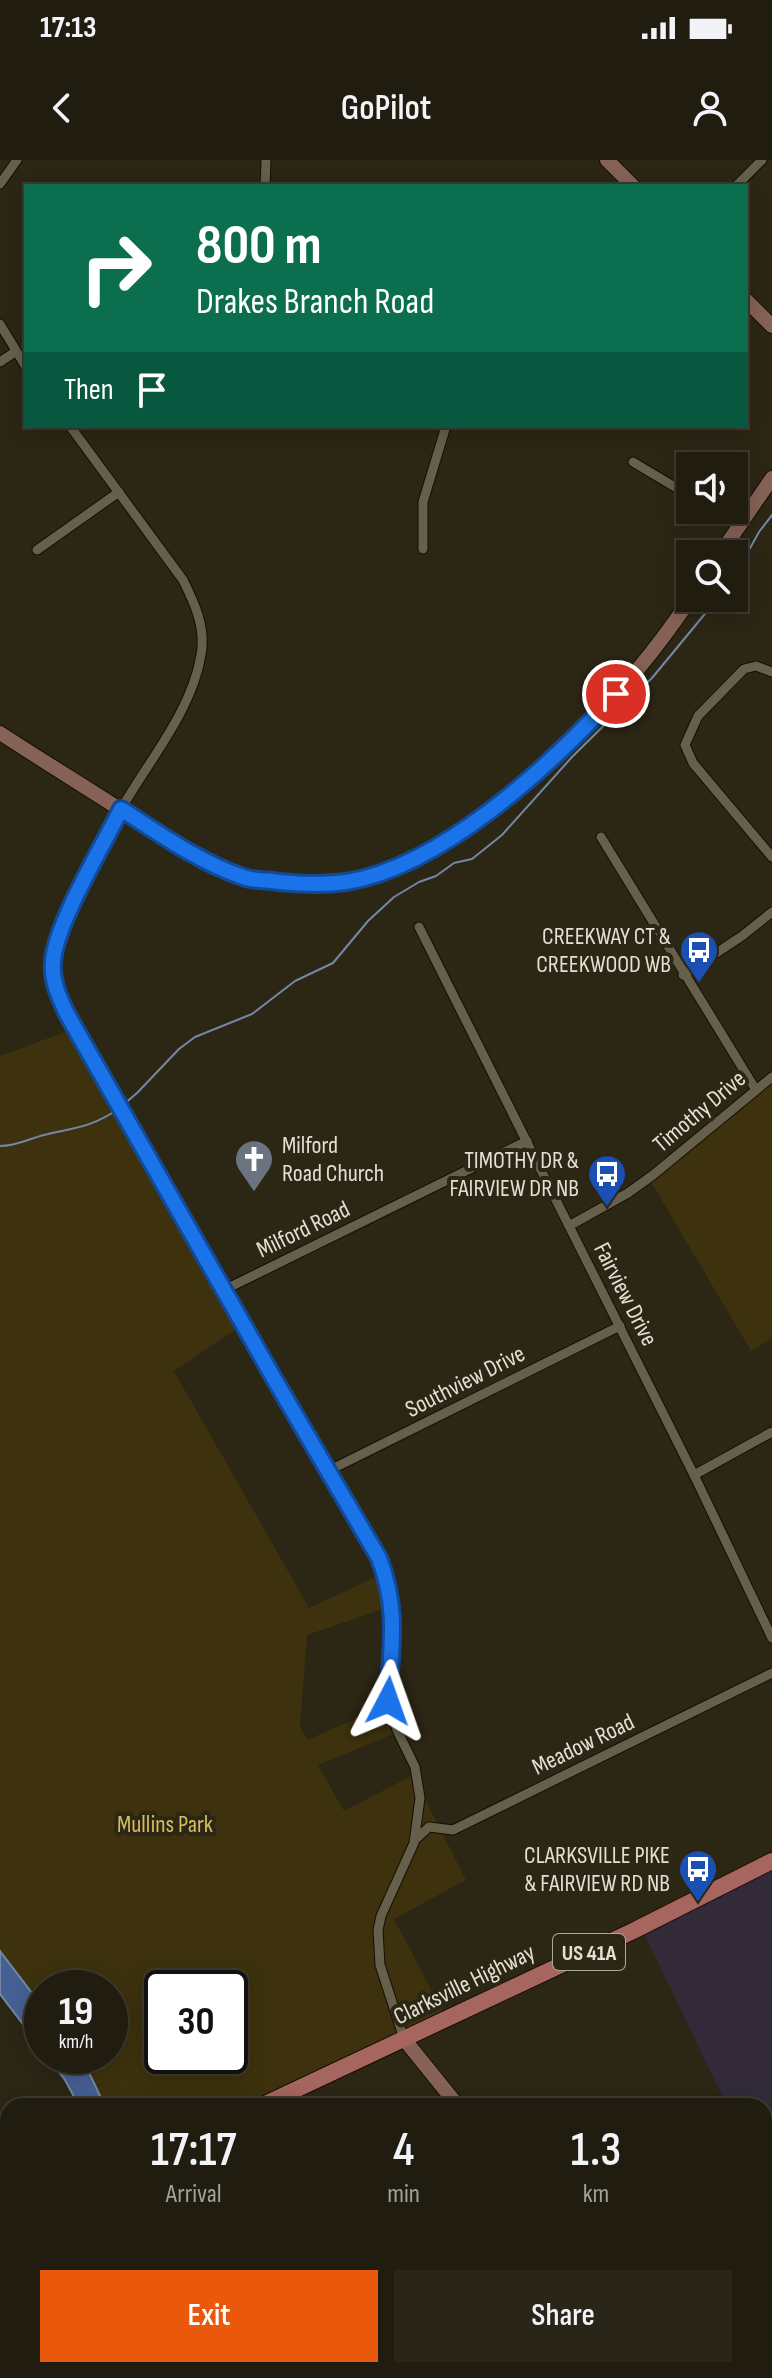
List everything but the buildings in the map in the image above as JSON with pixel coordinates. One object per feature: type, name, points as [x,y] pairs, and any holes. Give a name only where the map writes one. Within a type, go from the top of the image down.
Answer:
[{"type":"main road","name":"Clarksville Highway","points":[[278,2098],[633,1931],[772,1861]]},
{"type":"street","points":[[0,184],[17,160]]},
{"type":"street","points":[[265,184],[266,160]]},
{"type":"street","points":[[607,160],[626,184]]},
{"type":"street","points":[[738,184],[762,160]]},
{"type":"street","points":[[748,302],[772,326]]},
{"type":"street","points":[[0,324],[24,364]]},
{"type":"street","points":[[0,362],[15,352]]},
{"type":"street","points":[[71,428],[183,580],[195,603],[202,644],[196,677],[184,705],[121,809],[67,918],[54,949],[56,987],[63,1005],[224,1290],[379,1558],[389,1584],[393,1607],[388,1701],[397,1730],[415,1767],[420,1798],[414,1843],[381,1916],[378,1930],[380,1965],[404,2039],[452,2098]]},
{"type":"street","points":[[423,549],[423,502],[445,428]]},
{"type":"street","points":[[633,462],[676,488]]},
{"type":"street","points":[[748,511],[772,478]]},
{"type":"street","points":[[37,550],[119,492]]},
{"type":"street","points":[[729,540],[739,524]]},
{"type":"street","points":[[0,733],[193,855],[245,878],[298,884],[346,882],[396,867],[457,834],[497,806],[595,716],[666,635],[682,612]]},
{"type":"street","points":[[772,672],[756,666],[744,669],[698,716],[685,745],[693,763],[772,857]]},
{"type":"street","points":[[601,837],[756,1090]]},
{"type":"street","points":[[683,975],[772,912]]},
{"type":"street","name":"Fairview Drive","points":[[419,927],[694,1475],[772,1638]]},
{"type":"street","name":"Timothy Drive","points":[[569,1226],[628,1193],[653,1175],[772,1077]]},
{"type":"street","name":"Milford Road","points":[[224,1290],[527,1141]]},
{"type":"street","name":"Southview Drive","points":[[328,1471],[620,1326]]},
{"type":"street","points":[[694,1475],[772,1432]]},
{"type":"street","name":"Meadow Road","points":[[414,1843],[429,1827],[453,1830],[772,1673]]},
{"type":"shaded area","points":[[772,1861],[772,2098],[723,2098],[641,1927]]},
{"type":"green space","name":"Mullins Park","points":[[68,1031],[239,1327],[174,1371],[309,1608],[380,1575],[389,1607],[307,1635],[300,1726],[307,1740],[383,1707],[393,1734],[318,1765],[344,1811],[413,1775],[466,1880],[394,1919],[443,2012],[270,2098],[93,2098],[80,2074],[128,2074],[128,1970],[24,1970],[24,1993],[0,1963],[0,1056]]},
{"type":"green space","points":[[772,1083],[772,1338],[751,1351],[651,1182]]},
{"type":"water","points":[[0,1951],[24,1982],[24,2025],[0,1994]]},
{"type":"water","points":[[60,2074],[90,2074],[101,2098],[75,2098]]},
{"type":"waterway","points":[[748,552],[772,515]]},
{"type":"waterway","points":[[123,1105],[195,1037],[252,1014],[295,981],[333,963],[368,921],[394,897],[436,876],[454,863],[472,859],[502,835],[572,757],[652,678],[706,612]]},
{"type":"waterway","points":[[0,1146],[82,1126],[118,1109]]},
{"type":"place","name":"CREEKWAY CT & CREEKWOOD WB","points":[[699,984]]},
{"type":"place","name":"Milford Road Church","points":[[254,1193]]},
{"type":"place","name":"TIMOTHY DR & FAIRVIEW DR NB","points":[[607,1208]]},
{"type":"place","name":"CLARKSVILLE PIKE & FAIRVIEW RD NB","points":[[698,1903]]},
{"type":"route","points":[[388,1701],[393,1607],[389,1584],[379,1558],[67,1014],[54,980],[54,949],[121,809],[193,855],[245,878],[298,884],[346,882],[396,867],[457,834],[497,806],[538,771],[616,694]]}]
